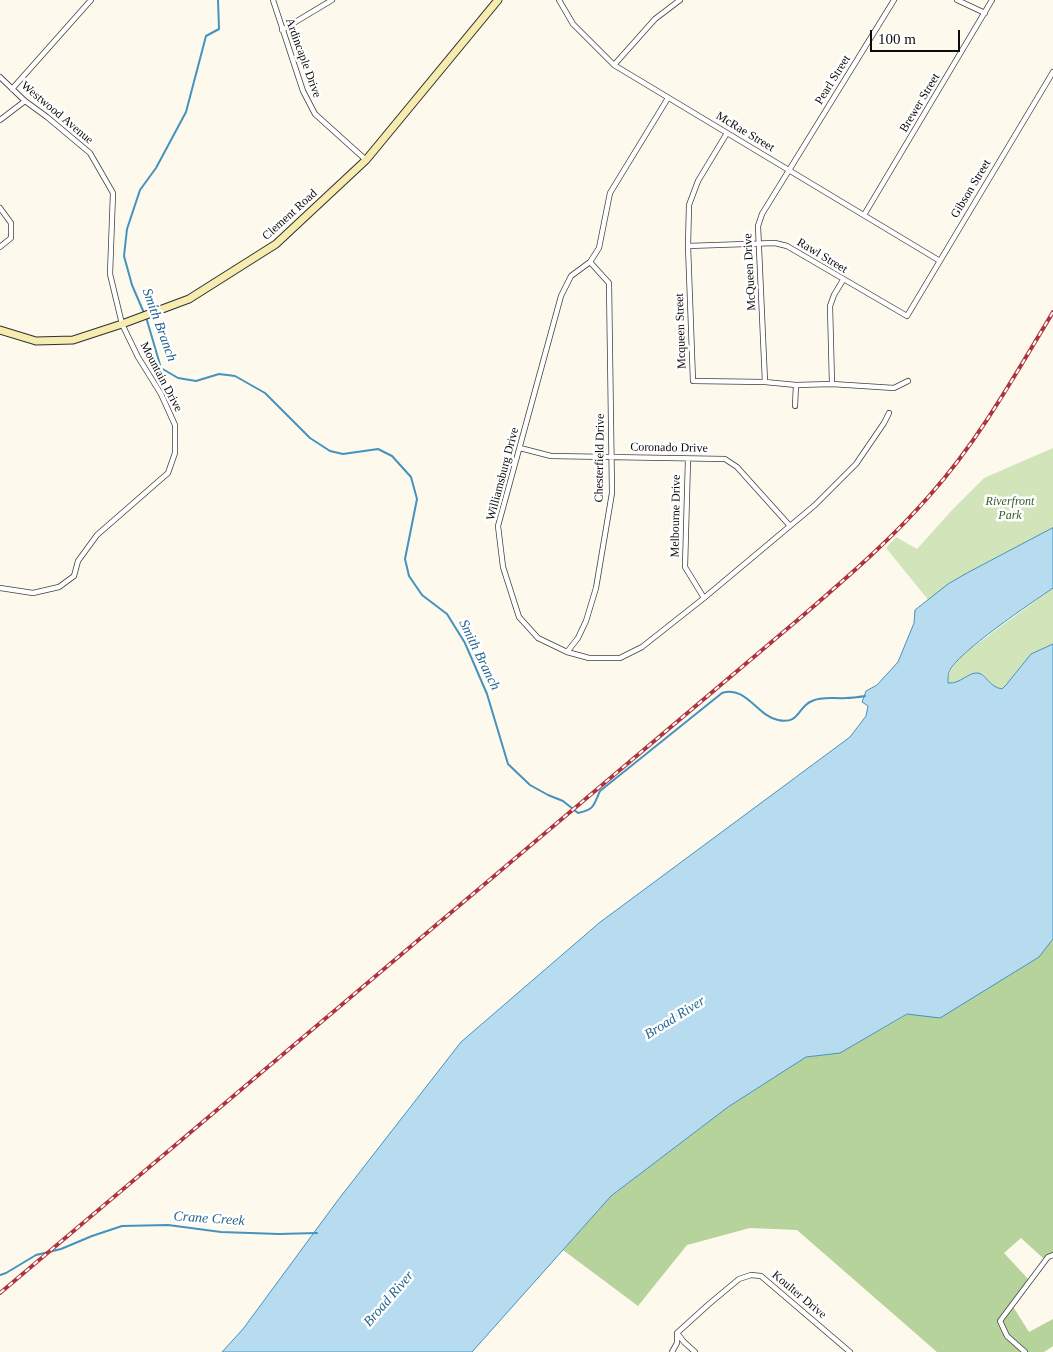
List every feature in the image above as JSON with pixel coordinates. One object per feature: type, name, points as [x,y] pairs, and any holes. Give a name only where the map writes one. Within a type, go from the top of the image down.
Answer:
[{"type":"street","points":[[12,89],[91,0]]},
{"type":"street","name":"Ardincaple Drive","points":[[273,0],[282,30],[314,114],[366,160]]},
{"type":"street","points":[[282,30],[332,0]]},
{"type":"street","name":"Clement Road","points":[[0,330],[36,341],[73,340],[189,299],[276,244],[366,160],[498,0]]},
{"type":"street","name":"McRae Street","points":[[559,0],[573,24],[614,65],[940,261]]},
{"type":"street","points":[[614,65],[655,19],[680,0]]},
{"type":"street","name":"Pearl Street","points":[[788,170],[894,0]]},
{"type":"street","points":[[957,0],[985,13]]},
{"type":"street","name":"Brewer Street","points":[[864,215],[992,0]]},
{"type":"street","name":"Gibson Street","points":[[907,316],[1053,72]]},
{"type":"street","name":"Westwood Avenue","points":[[0,77],[25,101],[47,117],[90,154],[112,193]]},
{"type":"street","name":"Williamsburg Drive","points":[[668,98],[610,193],[598,248],[590,262],[571,276],[561,296],[498,526],[503,567],[519,617],[538,638],[567,652],[589,658],[620,658],[642,648],[815,506],[856,464],[884,423],[888,413]]},
{"type":"street","points":[[0,120],[25,101]]},
{"type":"street","name":"Mcqueen Street","points":[[727,133],[692,194],[688,219],[693,381],[765,382],[796,385],[832,384],[894,388],[908,381]]},
{"type":"street","name":"McQueen Drive","points":[[765,382],[758,226],[762,214],[788,170]]},
{"type":"street","name":"Mountain Drive","points":[[0,588],[33,593],[59,587],[74,576],[78,561],[97,535],[168,473],[175,453],[175,425],[161,394],[138,357],[122,324],[110,274],[112,193]]},
{"type":"street","points":[[0,208],[12,223],[11,238],[0,247]]},
{"type":"street","name":"Rawl Street","points":[[688,246],[775,243],[787,246],[907,316]]},
{"type":"street","name":"Chesterfield Drive","points":[[567,652],[578,638],[586,621],[596,588],[612,493],[609,283],[590,262]]},
{"type":"street","points":[[832,384],[830,306],[843,280]]},
{"type":"street","points":[[795,406],[796,385]]},
{"type":"street","name":"Coronado Drive","points":[[520,448],[552,456],[724,459],[737,467],[790,526]]},
{"type":"street","name":"Melbourne Drive","points":[[688,459],[685,567],[704,598]]},
{"type":"street","points":[[1026,1352],[1007,1336],[1000,1321],[1048,1257],[1053,1255]]},
{"type":"street","name":"Koulter Drive","points":[[677,1333],[708,1304],[739,1279],[751,1275],[760,1276],[850,1352]]},
{"type":"street","points":[[672,1352],[677,1343],[677,1333]]},
{"type":"street","points":[[677,1333],[695,1352]]},
{"type":"green space","name":"Riverfront Park","points":[[1053,448],[1053,528],[948,584],[973,647],[1053,588],[1053,644],[1031,654],[1002,689],[995,688],[982,674],[948,684],[952,668],[969,650],[886,548],[896,537],[917,549],[984,478]]},
{"type":"green space","points":[[1053,939],[1053,1257],[1045,1260],[1021,1238],[1004,1253],[1030,1281],[1012,1305],[1029,1332],[1053,1319],[1053,1346],[1044,1352],[937,1352],[797,1230],[750,1228],[687,1245],[638,1306],[563,1250],[611,1196],[728,1107],[806,1057],[840,1053],[908,1014],[940,1017],[1039,957]]},
{"type":"water","name":"Broad River","points":[[1053,528],[1053,588],[996,628],[965,653],[954,664],[949,672],[948,679],[948,683],[953,683],[971,674],[978,673],[994,686],[1002,689],[1031,654],[1053,644],[1053,939],[1039,957],[940,1018],[907,1014],[840,1053],[806,1057],[728,1107],[611,1196],[472,1352],[222,1352],[243,1329],[338,1200],[461,1042],[599,923],[850,737],[866,716],[868,706],[862,702],[866,691],[877,685],[898,662],[914,623],[915,610],[948,584]]},
{"type":"waterway","name":"Smith Branch","points":[[144,313],[132,285],[124,256],[127,229],[140,190],[156,168],[186,112],[206,36],[219,29],[218,0]]},
{"type":"waterway","name":"Smith Branch","points":[[146,317],[161,368],[178,378],[196,381],[219,374],[235,376],[265,393],[310,438],[330,451],[343,454],[378,449],[392,456],[411,477],[417,499],[405,559],[409,576],[422,595],[447,614],[465,643],[487,694],[508,764],[530,785],[563,801],[578,813],[591,808],[600,791],[722,693],[738,693],[764,713],[778,720],[785,721],[794,718],[803,707],[816,699],[865,696]]},
{"type":"waterway","name":"Crane Creek","points":[[0,1275],[36,1255],[61,1249],[122,1226],[168,1225],[221,1232],[317,1233]]},
{"type":"railway","points":[[0,1293],[800,618],[867,559],[915,512],[965,452],[996,406],[1053,312]]}]
